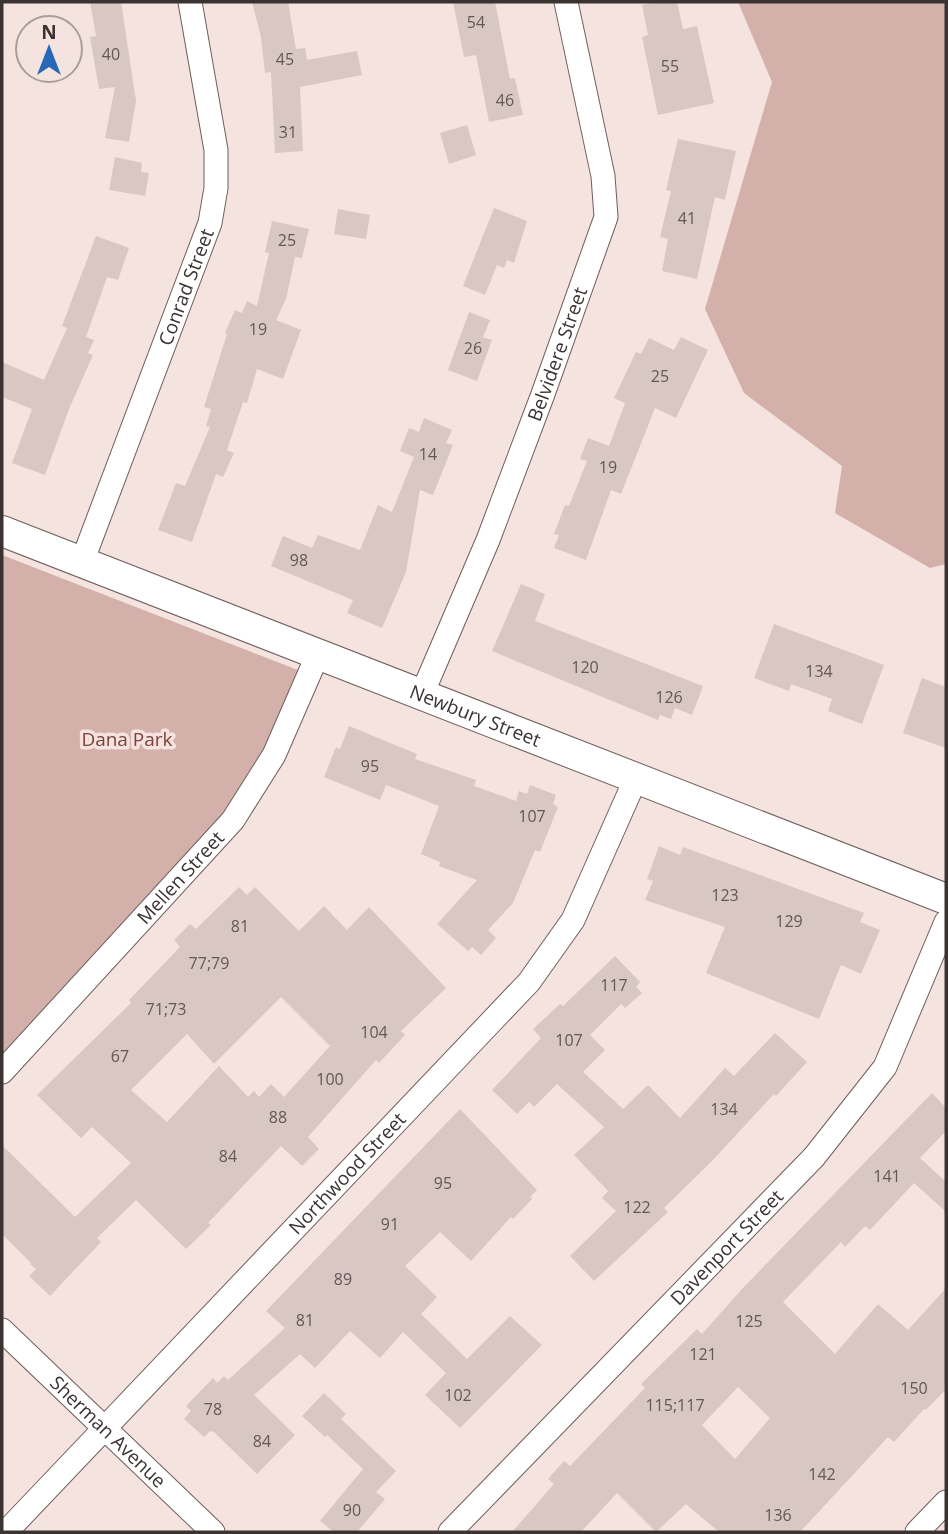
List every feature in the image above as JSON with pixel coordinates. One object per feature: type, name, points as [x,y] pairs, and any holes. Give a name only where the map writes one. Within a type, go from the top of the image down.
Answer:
[{"type":"street","name":"Conrad Street","points":[[82,562],[210,223],[216,188],[216,149],[190,2]]},
{"type":"street","name":"Belvidere Street","points":[[422,694],[488,540],[544,394],[606,217],[603,176],[566,2]]},
{"type":"street","name":"Newbury Street","points":[[2,531],[946,899]]},
{"type":"street","name":"Mellen Street","points":[[2,1072],[233,820],[274,755],[318,654]]},
{"type":"street","name":"Northwood Street","points":[[6,1532],[528,982],[573,920],[636,778]]},
{"type":"street","name":"Davenport Street","points":[[450,1532],[814,1157],[885,1067],[946,922]]},
{"type":"street","name":"Sherman Avenue","points":[[2,1330],[213,1532]]},
{"type":"street","points":[[918,1532],[946,1502]]},
{"type":"green space","points":[[738,2],[946,2],[946,564],[930,568],[835,513],[842,466],[744,393],[705,309],[772,82]]},
{"type":"green space","name":"Dana Park","points":[[2,555],[303,672],[267,763],[2,1074]]},
{"type":"building","points":[[90,2],[121,2],[136,101],[129,142],[105,138],[115,87],[99,89],[90,37],[96,36]]},
{"type":"building","points":[[252,2],[288,2],[296,49],[305,48],[307,60],[357,51],[362,75],[300,87],[303,151],[275,153],[271,72],[265,73],[261,37]]},
{"type":"building","points":[[453,2],[495,2],[510,79],[515,78],[523,115],[489,122],[476,55],[464,57]]},
{"type":"building","points":[[677,2],[683,29],[697,26],[714,103],[658,115],[642,37],[648,35],[642,5]]},
{"type":"building","points":[[467,125],[476,155],[449,164],[440,133]]},
{"type":"building","points":[[678,139],[736,151],[725,200],[715,197],[697,279],[662,271],[668,239],[660,237],[671,191],[666,190]]},
{"type":"building","points":[[115,157],[142,163],[141,172],[149,173],[145,196],[109,190]]},
{"type":"building","points":[[494,208],[527,221],[514,263],[507,260],[504,268],[497,265],[485,295],[463,286]]},
{"type":"building","points":[[338,209],[370,215],[366,239],[334,234]]},
{"type":"building","points":[[272,221],[309,229],[302,258],[295,257],[286,299],[276,320],[301,330],[283,379],[257,369],[247,403],[243,402],[227,450],[234,453],[223,477],[216,474],[192,542],[158,530],[176,483],[185,486],[210,427],[206,426],[211,409],[204,407],[227,334],[225,333],[235,310],[242,313],[247,301],[257,306],[269,253],[265,252]]},
{"type":"building","points":[[96,236],[129,248],[118,280],[107,277],[86,337],[94,340],[88,353],[93,355],[69,409],[45,475],[12,463],[32,409],[2,397],[2,362],[44,380],[67,328],[62,326]]},
{"type":"building","points":[[469,312],[490,320],[483,337],[492,340],[477,381],[448,370]]},
{"type":"building","points":[[681,337],[708,350],[676,418],[655,408],[621,494],[611,490],[586,560],[554,548],[559,535],[554,534],[565,505],[569,506],[587,461],[580,459],[588,438],[609,446],[625,403],[614,398],[636,352],[641,354],[649,338],[674,350]]},
{"type":"building","points":[[424,418],[452,430],[446,443],[453,445],[433,495],[420,490],[406,572],[382,628],[347,613],[353,600],[271,566],[283,536],[312,548],[318,535],[360,550],[378,505],[392,512],[414,457],[400,451],[409,428],[419,432]]},
{"type":"building","points":[[521,584],[545,594],[535,621],[703,686],[692,715],[675,708],[671,719],[660,715],[658,720],[492,651]]},
{"type":"building","points":[[774,624],[884,665],[862,724],[828,711],[832,699],[791,684],[789,691],[754,678]]},
{"type":"building","points":[[922,678],[946,687],[946,748],[903,733]]},
{"type":"building","points":[[349,726],[417,754],[415,759],[476,780],[474,786],[516,801],[519,791],[527,794],[530,785],[556,795],[553,804],[558,807],[540,852],[535,850],[513,903],[488,930],[496,938],[481,955],[472,947],[468,951],[437,924],[477,880],[439,866],[440,862],[421,854],[439,806],[386,785],[380,800],[324,777],[336,747],[340,749]]},
{"type":"building","points":[[659,846],[680,855],[683,847],[864,913],[860,922],[880,930],[861,974],[841,965],[819,1019],[706,973],[725,927],[645,900],[653,881],[647,879]]},
{"type":"building","points":[[239,887],[247,895],[255,887],[299,931],[324,906],[347,930],[369,907],[446,988],[401,1031],[405,1035],[379,1063],[376,1060],[308,1137],[319,1149],[302,1166],[281,1146],[208,1223],[211,1225],[186,1249],[136,1200],[97,1238],[101,1242],[50,1296],[29,1276],[36,1269],[2,1234],[2,1145],[75,1217],[131,1163],[92,1127],[81,1138],[37,1095],[131,1003],[129,1000],[180,947],[174,940],[190,924],[196,929]],"holes":[[[281,997],[330,1046],[284,1097],[271,1084],[259,1097],[254,1091],[248,1097],[219,1066],[167,1122],[131,1090],[187,1034],[214,1064]]]},
{"type":"building","points":[[615,956],[640,982],[636,987],[642,993],[625,1008],[621,1004],[590,1035],[605,1050],[583,1072],[623,1109],[648,1085],[680,1118],[725,1068],[734,1076],[775,1033],[807,1062],[664,1208],[668,1212],[594,1281],[570,1256],[616,1211],[602,1198],[608,1191],[574,1155],[604,1127],[557,1084],[534,1107],[529,1102],[517,1114],[492,1090],[541,1038],[533,1029],[560,1004],[563,1006]]},
{"type":"building","points":[[932,1093],[946,1108],[946,1131],[920,1158],[946,1182],[946,1212],[914,1183],[870,1230],[865,1226],[845,1247],[841,1242],[783,1302],[835,1354],[878,1304],[908,1330],[946,1288],[946,1389],[926,1410],[924,1409],[894,1442],[888,1437],[800,1532],[719,1532],[686,1504],[656,1532],[617,1493],[581,1532],[512,1532],[554,1484],[548,1479],[564,1461],[570,1466],[645,1388],[641,1384],[697,1329],[702,1334],[742,1289]],"holes":[[[738,1387],[770,1418],[735,1459],[702,1425]]]},
{"type":"building","points":[[460,1109],[537,1190],[530,1197],[532,1199],[513,1219],[511,1217],[471,1261],[440,1232],[405,1266],[437,1297],[421,1314],[467,1359],[510,1316],[542,1345],[460,1428],[425,1395],[446,1373],[403,1332],[380,1358],[350,1331],[315,1368],[300,1354],[254,1395],[295,1435],[257,1474],[214,1432],[210,1431],[204,1437],[184,1419],[191,1411],[186,1406],[213,1378],[217,1383],[224,1376],[228,1380],[285,1328],[266,1311]]},
{"type":"building","points":[[324,1393],[346,1414],[341,1419],[396,1471],[376,1492],[385,1499],[357,1532],[334,1532],[320,1521],[363,1469],[302,1416]]}]
